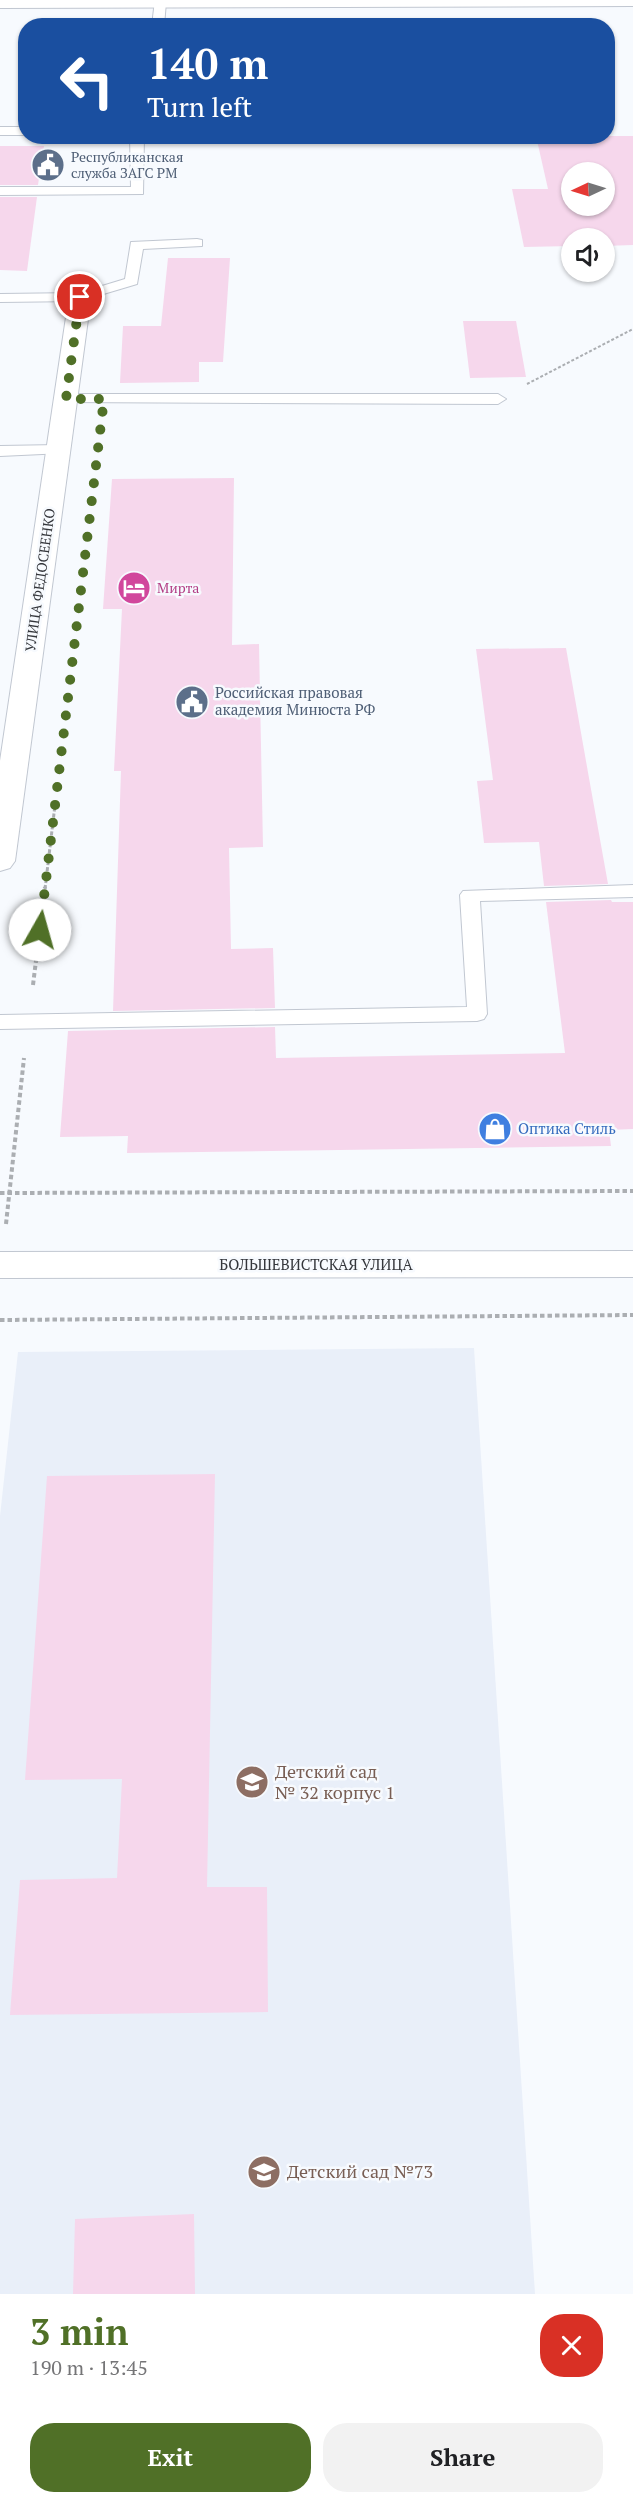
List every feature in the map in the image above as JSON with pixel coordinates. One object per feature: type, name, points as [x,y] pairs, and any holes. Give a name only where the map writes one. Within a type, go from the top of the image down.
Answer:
[{"type":"street","points":[[0,2],[633,0]]},
{"type":"street","name":"УЛИЦА ФЕДОСЕЕНКО","points":[[0,861],[4,805],[59,450],[80,297]]},
{"type":"street","name":"БОЛЬШЕВИСТСКАЯ УЛИЦА","points":[[2,1265],[633,1264]]},
{"type":"lane","points":[[159,18],[160,2]]},
{"type":"lane","points":[[0,131],[18,131]]},
{"type":"lane","points":[[0,191],[138,191],[138,144]]},
{"type":"lane","points":[[0,298],[80,297],[132,281],[135,245],[197,243]]},
{"type":"lane","points":[[66,399],[498,399]]},
{"type":"lane","points":[[0,451],[59,450]]},
{"type":"lane","points":[[0,1022],[477,1014],[470,896],[633,891]]},
{"type":"path","points":[[498,399],[633,329]]},
{"type":"path","points":[[2,1265],[8,1193],[56,799]]},
{"type":"path","points":[[0,1193],[633,1191]]},
{"type":"path","points":[[0,1320],[633,1315]]},
{"type":"shaded area","name":"Детский сад № 32 корпус 1","points":[[474,1348],[535,2294],[0,2294],[0,1516],[18,1352]]},
{"type":"building","points":[[615,136],[633,136],[633,245],[615,246],[615,228],[561,228],[561,246],[524,247],[512,189],[548,189],[538,144],[615,144]]},
{"type":"building","points":[[0,146],[44,146],[38,185],[0,185]]},
{"type":"building","points":[[0,197],[37,197],[27,271],[0,270]]},
{"type":"building","points":[[168,258],[230,258],[223,362],[199,362],[199,382],[120,383],[123,326],[161,326]]},
{"type":"building","points":[[463,321],[516,321],[526,377],[470,378]]},
{"type":"building","points":[[234,478],[232,645],[259,644],[263,847],[229,848],[231,949],[273,948],[275,1008],[113,1011],[121,771],[114,771],[122,609],[103,609],[112,479]]},
{"type":"building","points":[[566,648],[608,884],[544,886],[539,842],[484,843],[477,781],[493,780],[476,649]]},
{"type":"building","points":[[611,900],[612,902],[633,902],[633,1129],[609,1130],[611,1146],[127,1153],[128,1136],[60,1137],[68,1031],[275,1027],[276,1058],[565,1053],[546,902]]},
{"type":"building","points":[[215,1474],[207,1887],[267,1887],[268,2012],[10,2015],[20,1880],[117,1878],[122,1779],[25,1780],[47,1476]]},
{"type":"building","points":[[194,2214],[195,2294],[73,2294],[75,2219]]},
{"type":"place","name":"Республиканская служба ЗАГС РМ","points":[[48,165]]},
{"type":"place","name":"Мирта","points":[[134,588]]},
{"type":"place","name":"Российская правовая академия Минюста РФ","points":[[192,702]]},
{"type":"place","name":"Оптика Стиль","points":[[495,1129]]},
{"type":"place","name":"Детский сад № 32 корпус 1","points":[[252,1782]]},
{"type":"place","name":"Детский сад №73","points":[[264,2172]]},
{"type":"route","points":[[40,930],[104,399],[66,399],[80,297]]}]
